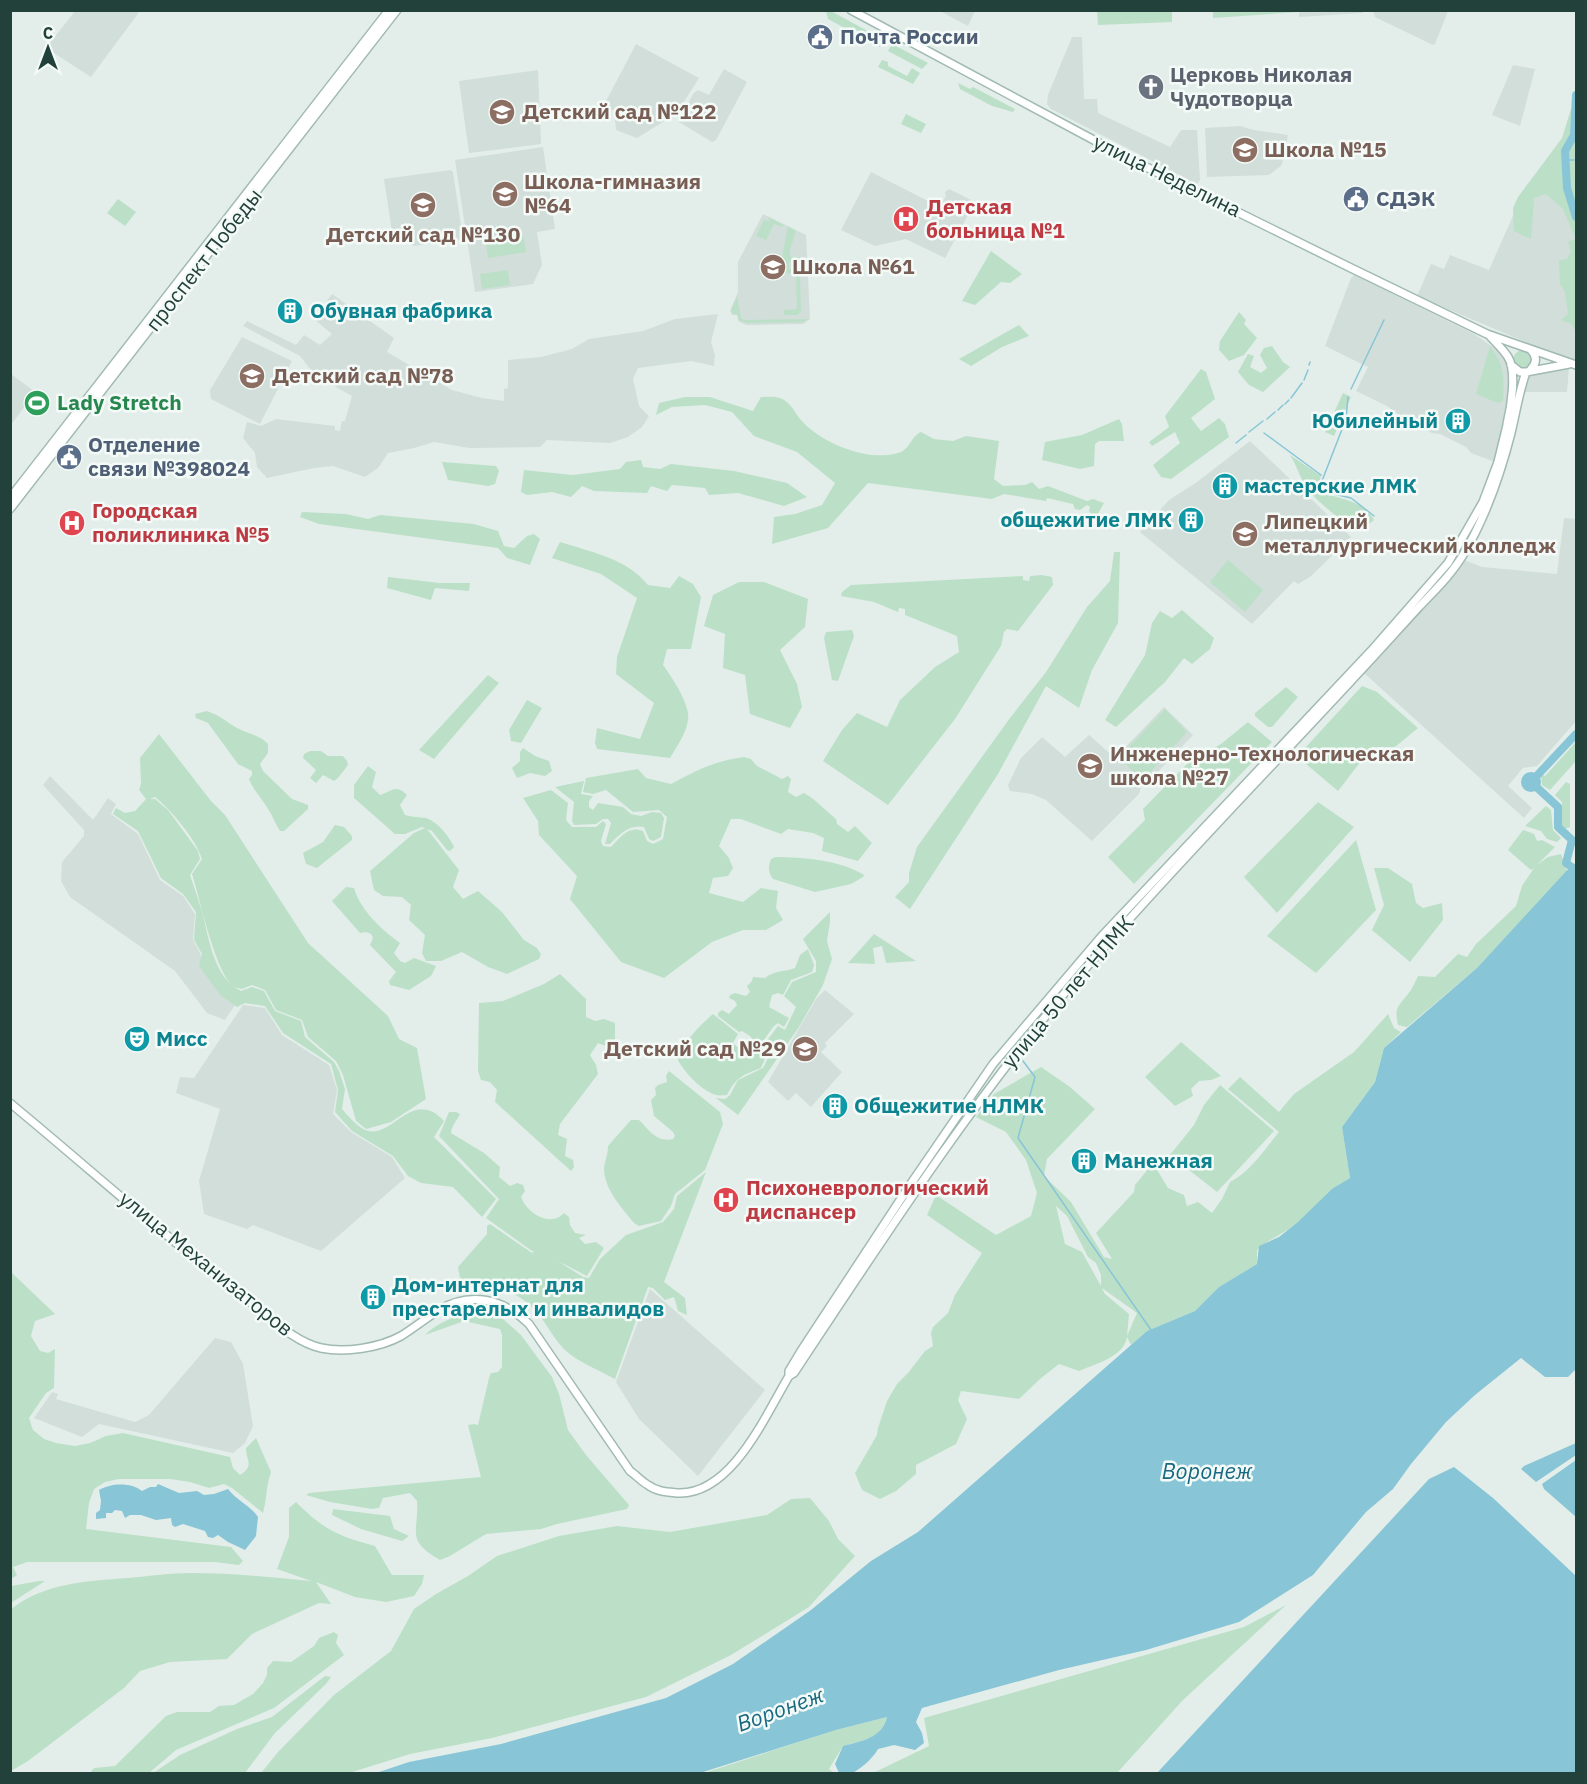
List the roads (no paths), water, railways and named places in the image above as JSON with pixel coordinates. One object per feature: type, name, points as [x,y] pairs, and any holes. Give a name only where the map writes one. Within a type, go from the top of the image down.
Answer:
[{"type":"main road","name":"проспект Победы","points":[[10,498],[389,10]]},
{"type":"main road","name":"проспект Победы","points":[[10,508],[397,10]]},
{"type":"main road","name":"улица Неделина","points":[[851,10],[1118,153],[1487,334]]},
{"type":"main road","points":[[1487,334],[1574,364]]},
{"type":"main road","points":[[1487,334],[1520,372],[1574,364]]},
{"type":"main road","points":[[1317,718],[1319,713],[1317,708],[1435,579],[1474,521],[1498,462],[1511,401],[1510,362],[1515,349],[1527,349],[1536,358],[1536,363],[1528,371]]},
{"type":"main road","name":"улица 50 лет НЛМК","points":[[688,1493],[707,1487],[738,1461],[801,1351],[938,1157],[991,1084],[1101,951],[1461,559],[1497,483],[1517,399],[1528,371]]},
{"type":"main road","name":"улица 50 лет НЛМК","points":[[848,1286],[981,1078],[1126,909],[1317,708]]},
{"type":"main road","points":[[1101,937],[1101,951]]},
{"type":"main road","name":"улица Механизаторов","points":[[10,1103],[224,1282],[292,1334],[319,1347],[336,1349],[382,1343],[400,1336],[440,1309],[457,1301],[474,1298],[491,1300],[507,1306],[529,1324],[630,1471],[649,1486],[665,1492],[688,1493]]},
{"type":"water","points":[[1531,772],[1538,775],[1541,782],[1538,789],[1531,792],[1524,789],[1521,782],[1524,775]]},
{"type":"water","name":"Воронеж","points":[[1576,863],[1576,1369],[1568,1377],[1545,1377],[1521,1358],[1446,1422],[1393,1489],[1366,1512],[1313,1575],[1239,1622],[1146,1650],[1059,1670],[922,1708],[916,1722],[924,1743],[915,1750],[894,1745],[878,1749],[867,1763],[852,1773],[839,1773],[835,1764],[843,1746],[870,1738],[881,1730],[887,1717],[836,1730],[700,1773],[376,1773],[409,1762],[501,1744],[666,1698],[733,1664],[811,1610],[871,1561],[918,1532],[1147,1331],[1195,1311],[1219,1287],[1257,1264],[1259,1246],[1279,1237],[1332,1189],[1350,1178],[1342,1127],[1375,1082],[1384,1048],[1477,968]]},
{"type":"water","points":[[1576,1443],[1576,1455],[1536,1482],[1521,1469],[1524,1466]]},
{"type":"water","points":[[1576,1460],[1576,1517],[1544,1489],[1542,1484]]},
{"type":"water","points":[[1454,1467],[1493,1498],[1576,1576],[1576,1773],[1157,1773],[1429,1479]]},
{"type":"water","points":[[121,1484],[142,1491],[156,1487],[158,1484],[179,1493],[197,1491],[204,1495],[228,1489],[258,1517],[256,1536],[245,1550],[218,1535],[213,1538],[208,1537],[205,1531],[183,1524],[175,1527],[172,1525],[171,1518],[156,1520],[141,1515],[130,1515],[125,1518],[122,1511],[115,1510],[112,1513],[106,1513],[106,1518],[96,1519],[101,1501],[99,1490]]},
{"type":"waterway","points":[[1576,95],[1574,135],[1565,151],[1567,188],[1576,217]]},
{"type":"waterway","points":[[1566,160],[1576,160]]},
{"type":"waterway","points":[[1351,389],[1384,320]]},
{"type":"waterway","points":[[1304,380],[1308,370]]},
{"type":"waterway","points":[[1291,398],[1302,383]]},
{"type":"waterway","points":[[1348,397],[1346,419],[1320,486],[1321,489],[1351,498],[1374,516]]},
{"type":"waterway","points":[[1285,404],[1289,400]]},
{"type":"waterway","points":[[1278,410],[1283,405]]},
{"type":"waterway","points":[[1267,419],[1275,412]]},
{"type":"waterway","points":[[1249,432],[1263,421]]},
{"type":"waterway","points":[[1264,433],[1321,475]]},
{"type":"waterway","points":[[1236,443],[1246,435]]},
{"type":"waterway","points":[[1576,734],[1531,782],[1558,807],[1558,827],[1572,840],[1566,863],[1576,870]]},
{"type":"waterway","points":[[1023,1061],[1035,1077],[1018,1138],[1151,1330]]},
{"type":"place","name":"Почта России","points":[[820,37]]},
{"type":"place","name":"Церковь Николая Чудотворца","points":[[1151,87]]},
{"type":"place","name":"Детский сад №122","points":[[502,112]]},
{"type":"place","name":"Школа №15","points":[[1245,150]]},
{"type":"place","name":"Школа-гимназия №64","points":[[505,194]]},
{"type":"place","name":"СДЭК","points":[[1356,199]]},
{"type":"place","name":"Детский сад №130","points":[[423,205]]},
{"type":"place","name":"Детская больница №1","points":[[906,219]]},
{"type":"place","name":"Школа №61","points":[[773,267]]},
{"type":"place","name":"Обувная фабрика","points":[[290,311]]},
{"type":"place","name":"Детский сад №78","points":[[252,376]]},
{"type":"place","name":"Lady Stretch","points":[[37,403]]},
{"type":"place","name":"Юбилейный","points":[[1458,421]]},
{"type":"place","name":"Отделение связи №398024","points":[[69,457]]},
{"type":"place","name":"мастерские ЛМК","points":[[1225,486]]},
{"type":"place","name":"общежитие ЛМК","points":[[1191,520]]},
{"type":"place","name":"Городская поликлиника №5","points":[[72,523]]},
{"type":"place","name":"Липецкий металлургический колледж","points":[[1245,534]]},
{"type":"place","name":"Инженерно-Технологическая школа №27","points":[[1090,766]]},
{"type":"place","name":"Мисс","points":[[137,1039]]},
{"type":"place","name":"Детский сад №29","points":[[805,1049]]},
{"type":"place","name":"Общежитие НЛМК","points":[[835,1106]]},
{"type":"place","name":"Манежная","points":[[1084,1161]]},
{"type":"place","name":"Психоневрологический диспансер","points":[[726,1200]]},
{"type":"place","name":"Дом-интернат для престарелых и инвалидов","points":[[373,1297]]}]
